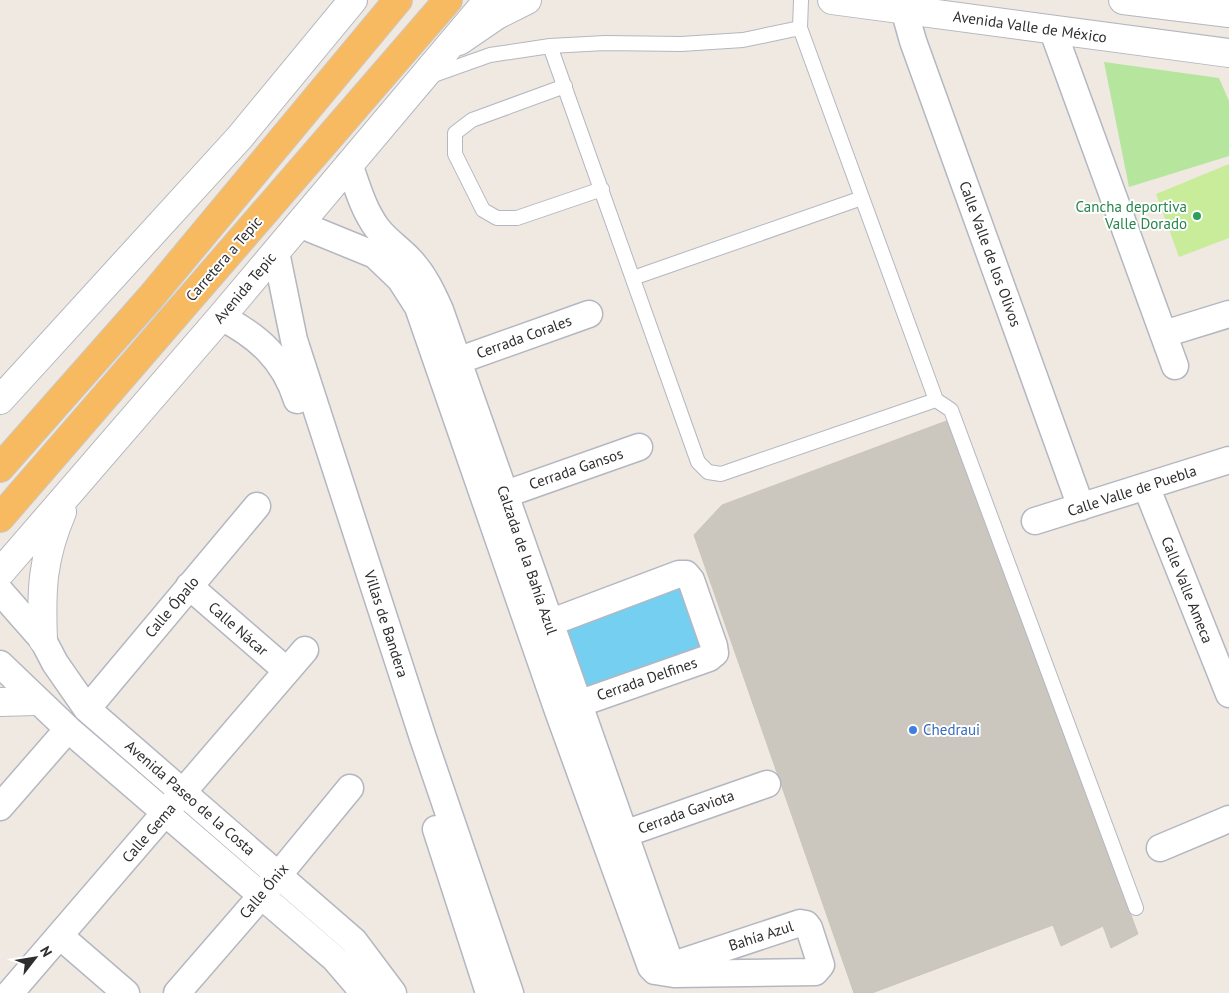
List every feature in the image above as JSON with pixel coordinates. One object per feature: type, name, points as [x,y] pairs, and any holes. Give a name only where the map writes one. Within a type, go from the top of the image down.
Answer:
[{"type":"highway","name":"Carretera a Tepic","points":[[0,468],[156,292],[398,0]]},
{"type":"highway","name":"Carretera a Tepic","points":[[0,518],[448,0]]},
{"type":"main road","points":[[0,400],[9,379],[240,137],[353,0]]},
{"type":"main road","name":"Avenida Tepic","points":[[0,573],[276,252],[418,80],[488,0]]},
{"type":"main road","points":[[436,59],[475,28],[508,8],[527,0]]},
{"type":"main road","name":"Avenida Valle de México","points":[[832,0],[905,4],[1053,31],[1229,53]]},
{"type":"main road","points":[[1123,0],[1229,13]]},
{"type":"main road","points":[[42,640],[43,572],[50,541],[69,495]]},
{"type":"main road","points":[[0,702],[36,701]]},
{"type":"street","name":"Calle Valle de los Olivos","points":[[905,4],[913,41],[1081,507]]},
{"type":"street","points":[[1053,31],[1175,366]]},
{"type":"street","name":"Calzada de la Bahía Azul","points":[[349,164],[381,248],[418,307],[449,363],[615,838],[651,967],[667,970]]},
{"type":"street","name":"Calzada de la Bahía Azul","points":[[299,224],[381,248]]},
{"type":"street","name":"Villas de Bandera","points":[[276,252],[283,346],[293,385],[416,740],[510,993]]},
{"type":"street","name":"Cerrada Corales","points":[[449,363],[589,314]]},
{"type":"street","points":[[1164,334],[1229,314]]},
{"type":"street","name":"Villas de Bandera","points":[[220,317],[257,339],[283,346]]},
{"type":"street","name":"Cerrada Gansos","points":[[495,498],[639,447]]},
{"type":"street","name":"Calle Valle de Puebla","points":[[1035,520],[1229,460]]},
{"type":"street","name":"Calle Valle Ameca","points":[[1146,486],[1229,694]]},
{"type":"street","name":"Calzada de la Bahía Azul","points":[[495,498],[549,623],[568,707]]},
{"type":"street","name":"Calle Ópalo","points":[[86,709],[257,506]]},
{"type":"street","name":"Cerrada Delfines","points":[[549,623],[679,574],[686,574],[691,580],[715,653],[568,707]]},
{"type":"street","name":"Calle Nácar","points":[[189,586],[287,671]]},
{"type":"street","name":"Avenida Paseo de la Costa","points":[[0,591],[42,640],[86,709],[279,874],[354,941],[393,993]]},
{"type":"street","name":"Calle Gema","points":[[10,993],[184,793],[305,650]]},
{"type":"street","name":"Avenida Paseo de la Costa","points":[[0,664],[36,701],[335,959],[360,991]]},
{"type":"street","points":[[0,807],[68,729]]},
{"type":"street","name":"Villas de Bandera","points":[[416,740],[489,993]]},
{"type":"street","name":"Cerrada Gaviota","points":[[615,838],[767,784]]},
{"type":"street","name":"Calle Ónix","points":[[177,993],[262,895],[350,788]]},
{"type":"street","points":[[1160,848],[1229,819]]},
{"type":"street","name":"Bahía Azul","points":[[800,923],[806,924],[809,928],[821,965],[814,972],[667,970],[800,923]]},
{"type":"street","points":[[60,936],[126,993]]},
{"type":"lane","points":[[800,0],[800,28],[936,400],[951,410],[1136,908]]},
{"type":"lane","points":[[418,80],[490,55],[550,46],[605,43],[681,44],[744,40],[800,28]]},
{"type":"lane","points":[[550,46],[698,462],[708,472],[721,474],[936,400]]},
{"type":"lane","points":[[565,86],[472,120],[455,133],[455,154],[483,210],[497,218],[517,218],[602,189]]},
{"type":"lane","points":[[633,278],[862,198]]},
{"type":"green space","points":[[1104,62],[1219,78],[1229,101],[1229,156],[1129,187]]},
{"type":"green space","name":"Cancha deportiva Valle Dorado","points":[[1229,164],[1229,238],[1179,257],[1156,194]]},
{"type":"water","points":[[681,584],[704,651],[590,693],[565,627]]},
{"type":"building","name":"Chedraui","points":[[949,420],[1138,934],[1111,948],[1103,926],[1061,946],[1053,925],[872,993],[854,993],[694,535],[722,505]]},
{"type":"place","name":"Cancha deportiva Valle Dorado","points":[[1197,216]]},
{"type":"place","name":"Chedraui","points":[[913,730]]}]
